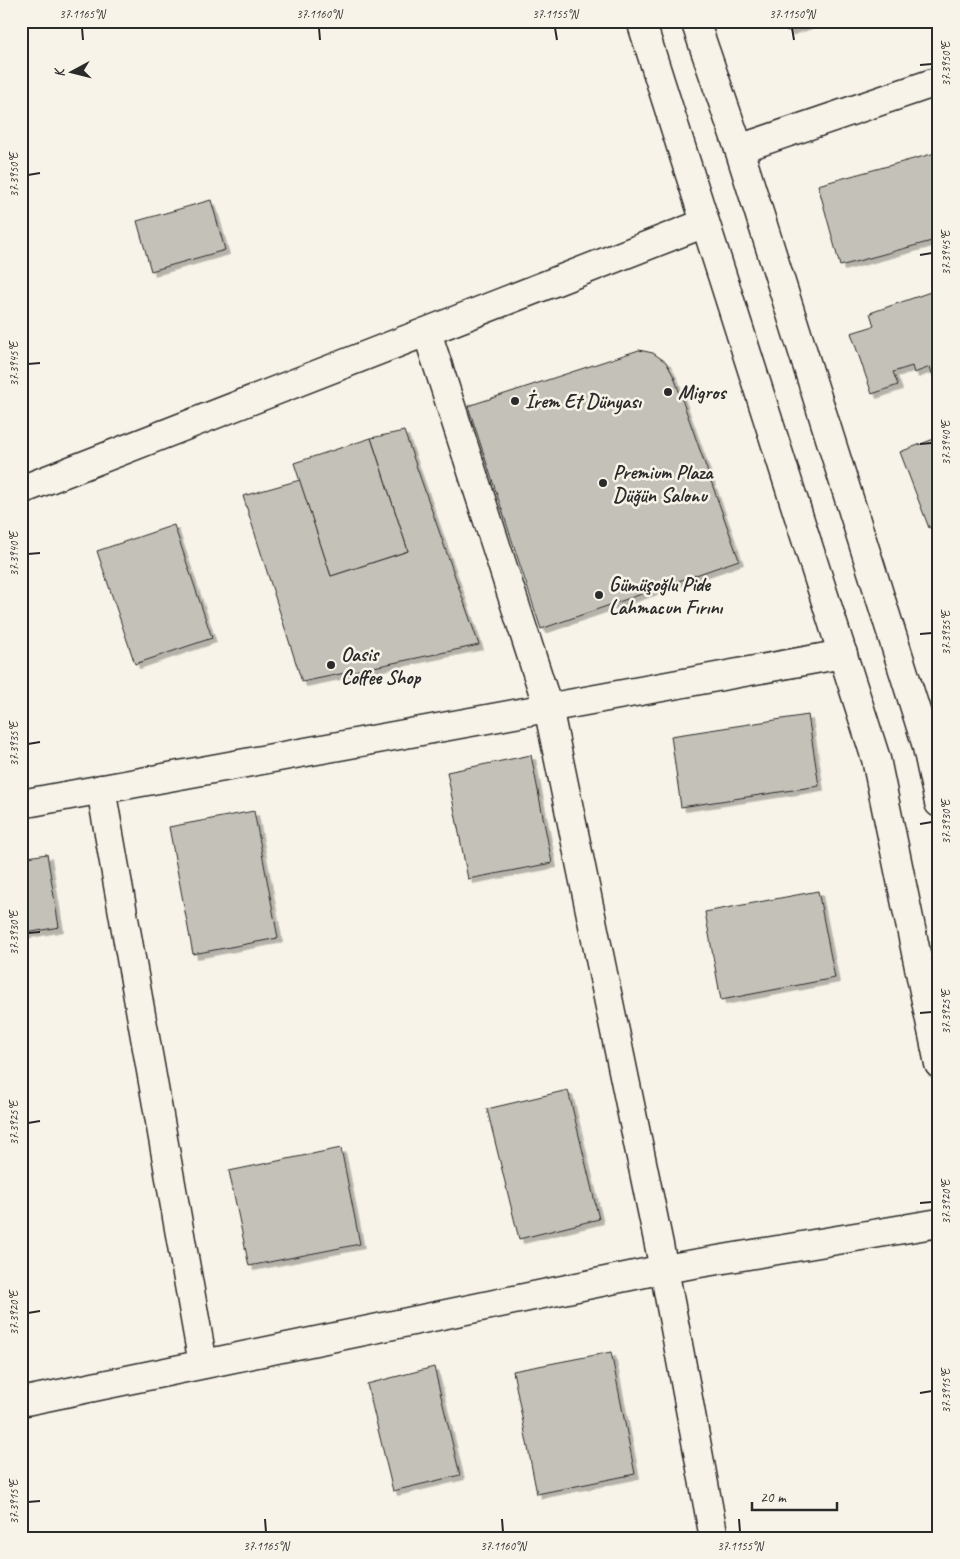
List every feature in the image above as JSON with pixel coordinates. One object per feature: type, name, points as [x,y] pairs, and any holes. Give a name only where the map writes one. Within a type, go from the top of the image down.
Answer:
[{"type":"street","points":[[641,21],[876,759],[939,1064]]},
{"type":"street","points":[[695,21],[739,148],[933,741],[939,803]]},
{"type":"street","points":[[739,148],[939,81]]},
{"type":"street","points":[[21,490],[705,223]]},
{"type":"street","points":[[427,332],[548,708],[664,1269],[714,1538]]},
{"type":"street","points":[[21,804],[843,654]]},
{"type":"street","points":[[102,789],[203,1364]]},
{"type":"street","points":[[21,1402],[664,1269],[939,1223]]},
{"type":"building","points":[[784,21],[816,21],[787,31]]},
{"type":"building","points":[[939,152],[939,239],[840,266],[818,185]]},
{"type":"building","points":[[211,200],[225,250],[151,271],[137,221]]},
{"type":"building","points":[[939,289],[939,378],[934,379],[930,367],[914,373],[912,366],[893,372],[898,385],[872,394],[851,333],[874,326],[870,313]]},
{"type":"building","name":"Premium Plaza Düğün Salonu","points":[[639,350],[653,353],[666,362],[674,377],[739,560],[541,629],[468,406]]},
{"type":"building","points":[[404,431],[479,645],[302,682],[243,496],[300,480],[331,576],[408,551],[371,438]]},
{"type":"building","points":[[939,437],[939,524],[929,528],[900,452]]},
{"type":"building","points":[[371,438],[408,551],[331,576],[294,463]]},
{"type":"building","points":[[174,525],[212,638],[135,664],[97,551]]},
{"type":"building","points":[[808,715],[819,786],[681,807],[671,736]]},
{"type":"building","points":[[531,755],[552,863],[468,879],[447,772]]},
{"type":"building","points":[[254,811],[278,938],[193,954],[169,827]]},
{"type":"building","points":[[47,854],[59,927],[21,934],[21,858]]},
{"type":"building","points":[[818,891],[835,978],[721,1000],[705,912]]},
{"type":"building","points":[[568,1090],[599,1219],[519,1239],[487,1109]]},
{"type":"building","points":[[341,1148],[360,1244],[249,1266],[229,1171]]},
{"type":"building","points":[[611,1352],[635,1474],[537,1494],[513,1371]]},
{"type":"building","points":[[434,1367],[460,1475],[393,1491],[367,1384]]},
{"type":"place","name":"Migros","points":[[668,392]]},
{"type":"place","name":"İrem Et Dünyası","points":[[515,401]]},
{"type":"place","name":"Premium Plaza Düğün Salonu","points":[[603,483]]},
{"type":"place","name":"Gümüşoğlu Pide Lahmacun Fırını","points":[[599,595]]},
{"type":"place","name":"Oasis Coffee Shop","points":[[331,665]]}]
